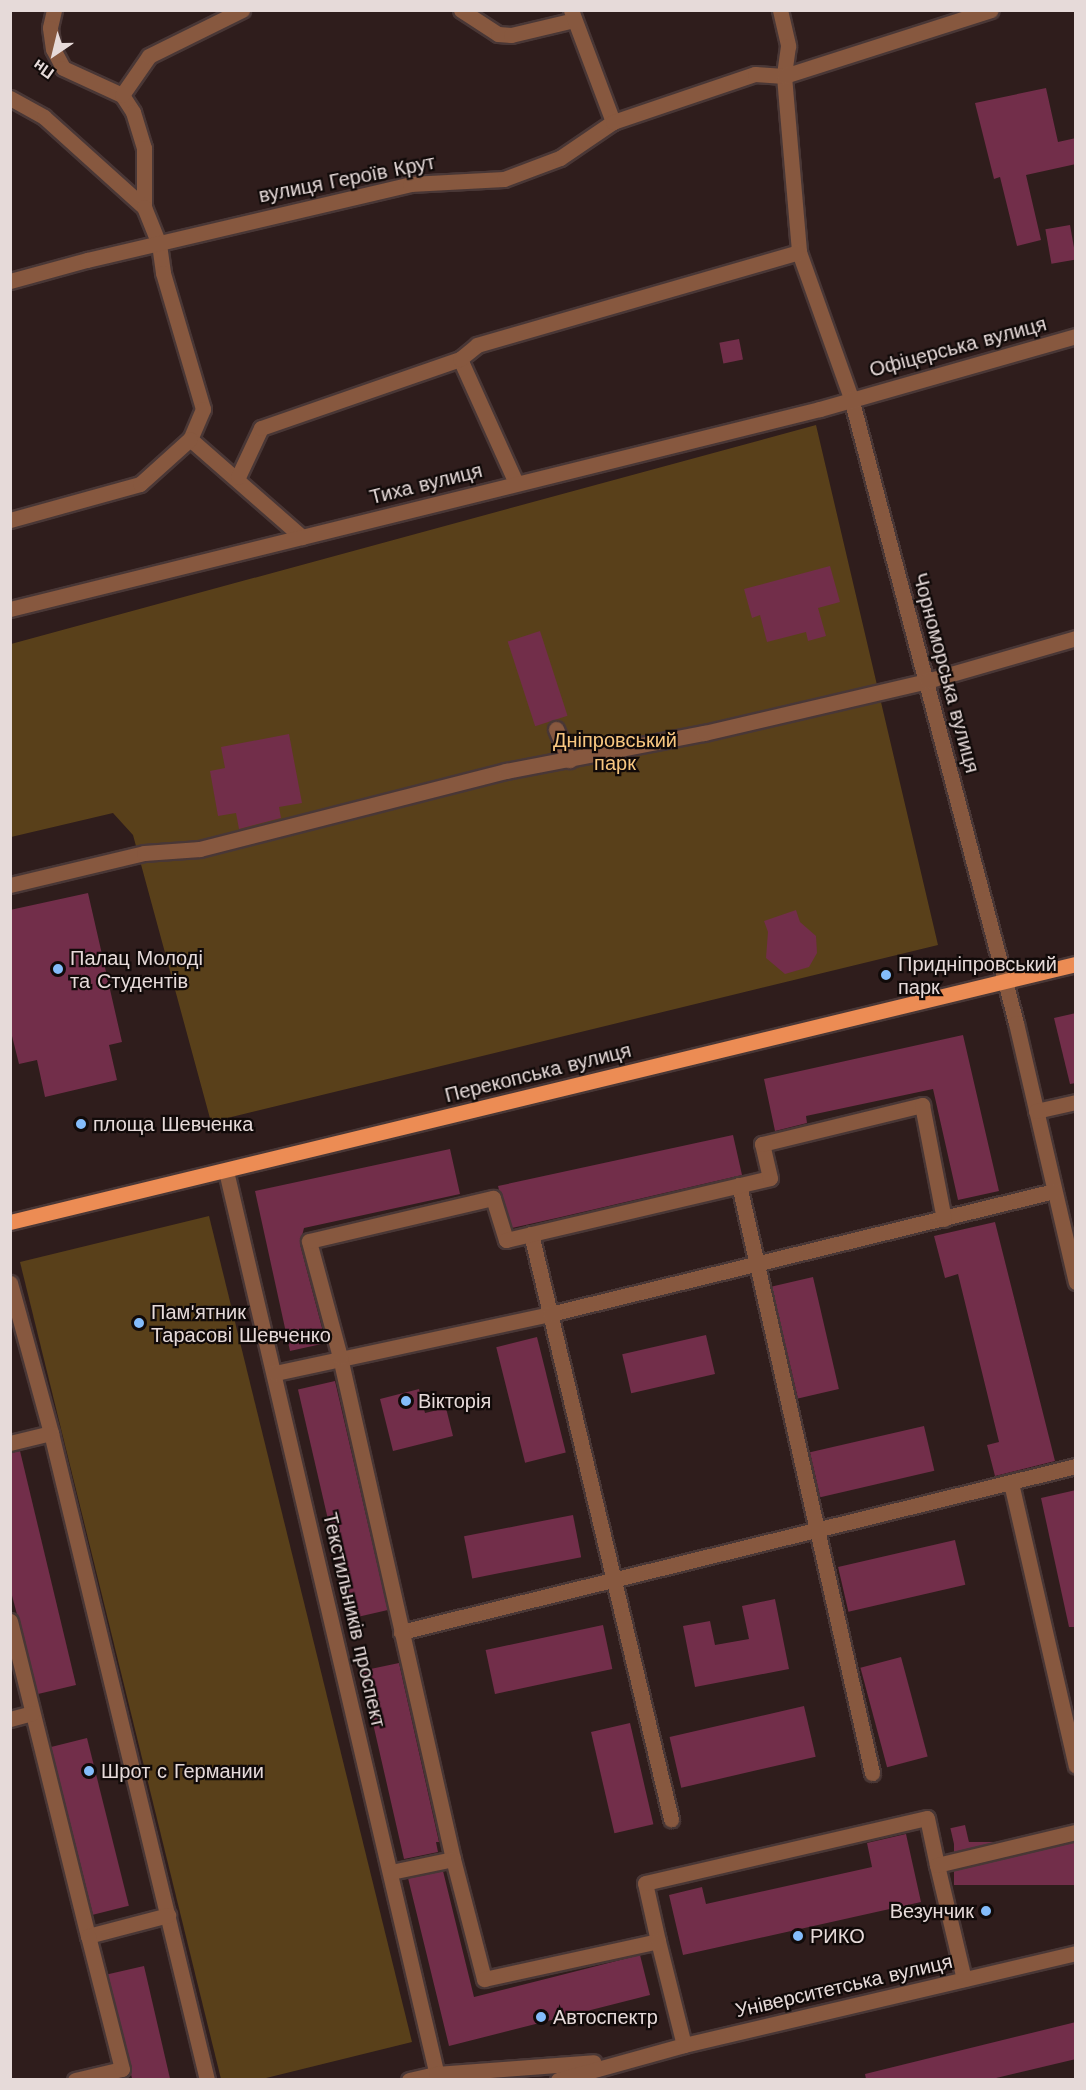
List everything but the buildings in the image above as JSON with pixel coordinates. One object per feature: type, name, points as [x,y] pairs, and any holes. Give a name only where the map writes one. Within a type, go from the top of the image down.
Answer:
[{"type":"main road","name":"Перекопська вулиця","points":[[10,1222],[226,1172],[1004,979],[1076,964]]},
{"type":"street","points":[[10,520],[140,484],[190,439],[203,409],[163,273],[159,244],[144,207],[144,148],[133,112],[123,95],[63,68],[51,39],[54,10]]},
{"type":"street","points":[[123,95],[149,56],[243,10]]},
{"type":"street","points":[[461,10],[498,34],[511,35],[572,15],[613,122]]},
{"type":"street","name":"Чорноморська вулиця","points":[[780,10],[788,46],[784,76],[800,252],[851,398],[927,681],[1004,979],[1076,1282]]},
{"type":"street","name":"вулиця Героїв Крут","points":[[10,281],[410,184],[504,179],[560,158],[613,122],[755,74],[784,76],[991,10]]},
{"type":"street","points":[[10,98],[44,117],[144,207]]},
{"type":"street","points":[[238,477],[261,428],[460,359],[477,345],[800,252]]},
{"type":"street","name":"Офіцерська вулиця","points":[[851,398],[1076,336]]},
{"type":"street","points":[[460,359],[516,483]]},
{"type":"street","name":"Тиха вулиця","points":[[10,609],[851,398]]},
{"type":"street","points":[[190,439],[238,477],[302,537]]},
{"type":"street","points":[[10,885],[144,853],[200,849],[506,771],[569,760],[595,751],[704,733],[927,681],[1076,638]]},
{"type":"street","points":[[556,729],[569,760]]},
{"type":"street","points":[[1036,1111],[1076,1102]]},
{"type":"street","points":[[658,1941],[484,1979],[453,1859],[340,1357],[309,1241],[494,1198],[506,1240],[770,1178],[762,1144],[922,1105],[944,1219]]},
{"type":"street","name":"Текстильників проспект","points":[[226,1172],[275,1373],[437,2077]]},
{"type":"street","points":[[739,1185],[872,1773]]},
{"type":"street","points":[[275,1373],[340,1357],[550,1314],[1054,1191]]},
{"type":"street","points":[[531,1234],[671,1819]]},
{"type":"street","points":[[10,1282],[51,1433],[207,2079]]},
{"type":"street","points":[[10,1443],[51,1433]]},
{"type":"street","points":[[401,1632],[1076,1466]]},
{"type":"street","points":[[1011,1483],[1076,1766]]},
{"type":"street","points":[[10,1621],[122,2069],[75,2079]]},
{"type":"street","points":[[10,1719],[32,1713]]},
{"type":"street","points":[[684,2044],[645,1883],[927,1818],[964,1979]]},
{"type":"street","points":[[938,1865],[1076,1832]]},
{"type":"street","points":[[391,1872],[453,1859]]},
{"type":"street","points":[[88,1935],[168,1916]]},
{"type":"street","name":"Університетська вулиця","points":[[558,2079],[684,2044],[1076,1953]]},
{"type":"street","name":"Університетська вулиця","points":[[409,2079],[623,2060]]},
{"type":"green space","name":"Дніпровський парк","points":[[816,425],[938,945],[211,1122],[133,835],[113,813],[11,837],[11,644]]},
{"type":"green space","points":[[209,1216],[412,2042],[258,2080],[221,2079],[20,1262]]},
{"type":"place","name":"Палац Молоді та Студентів","points":[[58,969]]},
{"type":"place","name":"Придніпровський парк","points":[[886,975]]},
{"type":"place","name":"площа Шевченка","points":[[81,1124]]},
{"type":"place","name":"Пам'ятник Тарасові Шевченко","points":[[139,1323]]},
{"type":"place","name":"Вікторія","points":[[406,1401]]},
{"type":"place","name":"Шрот с Германии","points":[[89,1771]]},
{"type":"place","name":"Везунчик","points":[[986,1911]]},
{"type":"place","name":"РИКО","points":[[798,1936]]},
{"type":"place","name":"Автоспектр","points":[[541,2017]]}]
